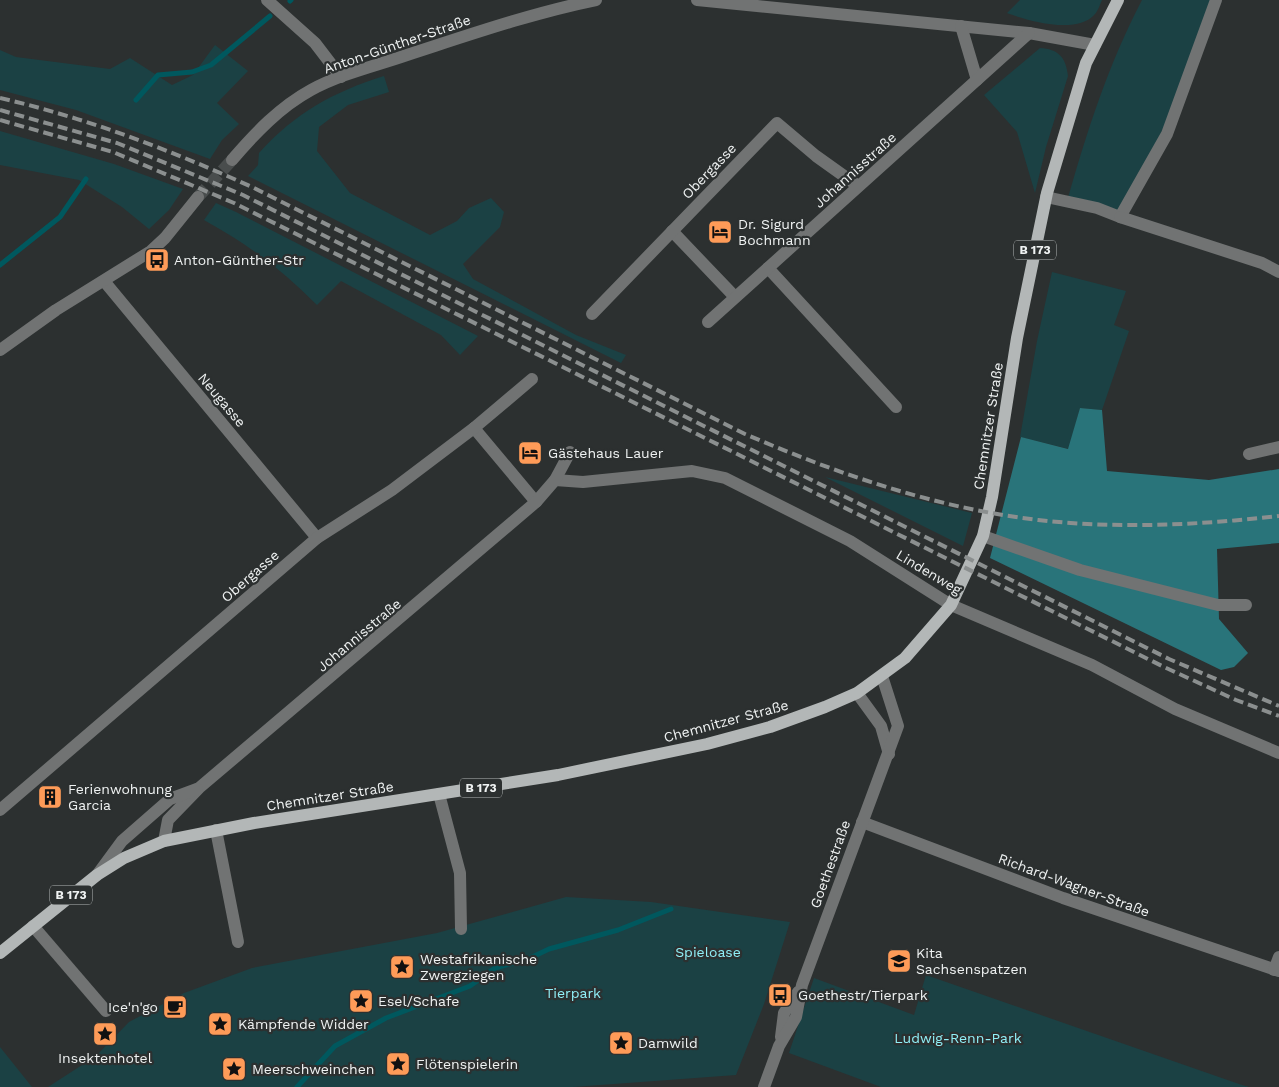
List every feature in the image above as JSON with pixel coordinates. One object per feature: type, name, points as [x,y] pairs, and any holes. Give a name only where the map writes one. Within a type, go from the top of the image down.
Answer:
[{"type":"main road","name":"Chemnitzer Straße","points":[[0,953],[97,875],[131,854],[164,841],[216,830],[558,776],[706,744],[770,727],[857,693],[905,658],[952,604],[983,536],[992,497],[1017,338],[1046,197],[1086,63],[1118,0]]},
{"type":"street","points":[[267,0],[315,43],[341,77]]},
{"type":"street","name":"Anton-Günther-Straße","points":[[232,160],[255,133],[288,105],[311,90],[341,77],[496,27],[596,0]]},
{"type":"street","points":[[697,0],[1029,33],[1095,45]]},
{"type":"street","points":[[1120,216],[1167,134],[1216,0]]},
{"type":"street","points":[[961,26],[977,80]]},
{"type":"street","name":"Johannisstraße","points":[[708,322],[1029,33]]},
{"type":"street","name":"Obergasse","points":[[592,314],[777,123],[816,156],[858,186]]},
{"type":"street","points":[[0,350],[56,310],[151,251],[165,238],[198,196]]},
{"type":"street","points":[[1046,197],[1082,211],[1120,216],[1262,263],[1279,272]]},
{"type":"street","points":[[672,231],[735,297]]},
{"type":"street","points":[[768,268],[896,407]]},
{"type":"street","name":"Neugasse","points":[[104,281],[317,538]]},
{"type":"street","name":"Obergasse","points":[[0,810],[317,538],[392,490],[474,428],[532,379]]},
{"type":"street","points":[[474,428],[536,502]]},
{"type":"street","points":[[1249,454],[1279,447]]},
{"type":"street","name":"Johannisstraße","points":[[164,841],[168,820],[199,788],[536,502],[555,480],[570,452]]},
{"type":"street","name":"Lindenweg","points":[[555,480],[583,482],[674,471],[715,474],[850,541],[952,604],[1092,665],[1175,709],[1279,753]]},
{"type":"street","points":[[983,536],[1080,570],[1218,604],[1246,605]]},
{"type":"street","name":"Goethestraße","points":[[764,1087],[780,1046],[796,1017],[802,985],[898,726],[882,676]]},
{"type":"street","points":[[857,693],[881,726],[888,754]]},
{"type":"street","name":"Johannisstraße","points":[[97,875],[122,841],[170,799],[199,788]]},
{"type":"street","points":[[439,794],[460,873],[461,929]]},
{"type":"street","name":"Richard-Wagner-Straße","points":[[862,822],[1063,898],[1277,970]]},
{"type":"street","points":[[216,830],[238,942]]},
{"type":"street","points":[[33,926],[106,1011]]},
{"type":"street","points":[[1277,970],[1279,957]]},
{"type":"green space","points":[[1020,0],[1102,0],[1096,13],[1087,20],[1077,24],[1065,25],[1040,22],[1007,13]]},
{"type":"green space","points":[[1142,0],[1216,0],[1185,84],[1120,217],[1067,201],[1099,99],[1119,49]]},
{"type":"green space","points":[[215,45],[248,71],[217,103],[239,124],[222,140],[210,159],[76,110],[0,90],[0,50],[16,57],[110,69],[130,58],[172,85],[193,75]]},
{"type":"green space","points":[[1040,48],[1052,50],[1060,55],[1067,69],[1068,76],[1046,147],[1035,193],[1017,132],[984,95]]},
{"type":"green space","points":[[384,76],[389,92],[348,105],[319,127],[317,151],[350,193],[430,235],[457,221],[469,208],[491,198],[504,212],[500,227],[463,264],[473,279],[576,335],[626,355],[621,363],[248,176],[258,165],[259,153],[301,115],[348,89]]},
{"type":"green space","points":[[0,131],[114,164],[183,189],[169,210],[149,229],[122,207],[79,180],[0,165]]},
{"type":"green space","points":[[216,203],[478,336],[460,355],[441,335],[341,281],[317,305],[290,279],[264,258],[204,220]]},
{"type":"green space","points":[[1052,272],[1126,291],[1114,325],[1129,331],[1102,410],[1080,408],[1069,449],[1020,437],[1037,341]]},
{"type":"green space","points":[[825,477],[972,513],[963,546]]},
{"type":"green space","name":"Tierpark","points":[[566,897],[651,902],[790,922],[764,1004],[736,1075],[573,1087],[48,1087],[96,1056],[129,1022],[184,993],[252,968],[437,933]]},
{"type":"green space","name":"Ludwig-Renn-Park","points":[[926,975],[1249,1087],[881,1087],[789,1053],[814,978],[914,1015]]},
{"type":"green space","points":[[0,1047],[32,1087],[0,1087]]},
{"type":"shaded area","points":[[1080,408],[1102,410],[1107,471],[1209,480],[1279,469],[1279,543],[1217,549],[1219,619],[1248,653],[1234,667],[1221,670],[990,558],[1021,437],[1068,449]]},
{"type":"waterway","points":[[136,100],[158,75],[192,72],[211,65],[270,16]]},
{"type":"waterway","points":[[0,265],[60,217],[86,179]]},
{"type":"waterway","points":[[297,1087],[335,1046],[386,1018],[470,986],[495,968],[528,959],[549,949],[618,930],[671,909]]},
{"type":"tunnel","points":[[198,197],[232,160]]},
{"type":"railway","points":[[0,98],[65,115],[128,136],[252,187],[745,434],[816,463],[888,488],[962,507],[1038,520],[1068,523],[1128,525],[1189,524],[1279,516]]},
{"type":"railway","points":[[0,110],[117,143],[243,195],[1169,659],[1279,706]]},
{"type":"railway","points":[[0,120],[113,152],[234,203],[1164,667],[1236,700],[1279,716]]},
{"type":"place","name":"Dr. Sigurd Bochmann","points":[[720,232]]},
{"type":"place","name":"Anton-Günther-Str","points":[[157,260]]},
{"type":"place","name":"Gästehaus Lauer","points":[[530,453]]},
{"type":"place","name":"Ferienwohnung Garcia","points":[[50,797]]},
{"type":"place","name":"Kita Sachsenspatzen","points":[[899,961]]},
{"type":"place","name":"Westafrikanische Zwergziegen","points":[[402,967]]},
{"type":"place","name":"Goethestr/Tierpark","points":[[780,995]]},
{"type":"place","name":"Esel/Schafe","points":[[361,1001]]},
{"type":"place","name":"Ice'n'go","points":[[175,1007]]},
{"type":"place","name":"Kämpfende Widder","points":[[220,1024]]},
{"type":"place","name":"Insektenhotel","points":[[105,1034]]},
{"type":"place","name":"Damwild","points":[[621,1043]]},
{"type":"place","name":"Flötenspielerin","points":[[398,1064]]},
{"type":"place","name":"Meerschweinchen","points":[[234,1069]]},
{"type":"park label","name":"Spieloase","points":[[708,952]]}]
